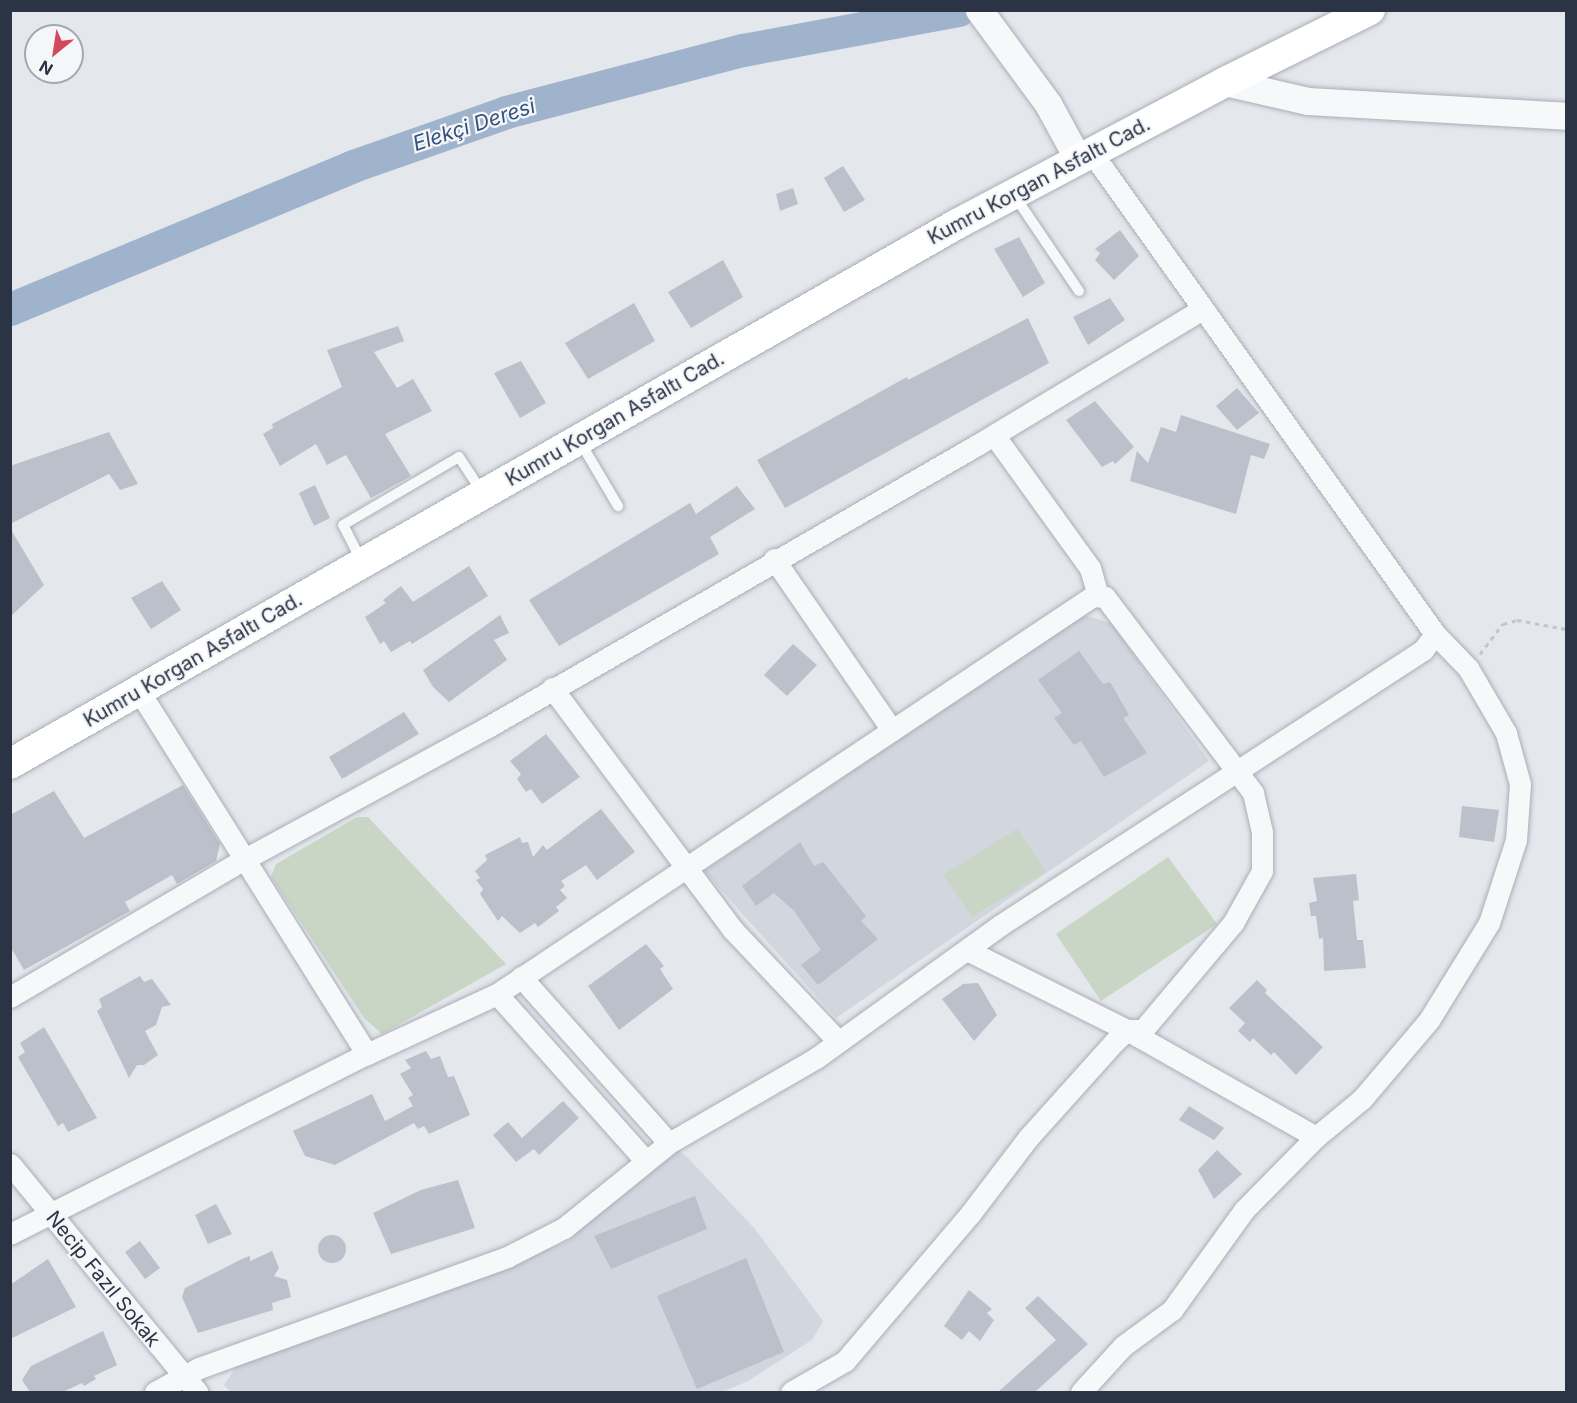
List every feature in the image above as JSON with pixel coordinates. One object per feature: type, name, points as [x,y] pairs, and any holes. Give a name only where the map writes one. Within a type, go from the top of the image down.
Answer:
[{"type":"main road","name":"Kumru Korgan Asfaltı Cad.","points":[[10,764],[1013,194],[1225,82],[1370,10]]},
{"type":"street","points":[[979,10],[1201,310],[1435,634],[1468,668],[1506,733],[1520,784],[1516,840],[1489,923],[1429,1020],[1362,1099],[1316,1137],[1244,1210],[1172,1310],[1123,1346],[1081,1392]]},
{"type":"street","points":[[1225,82],[1308,101],[1566,116]]},
{"type":"street","points":[[10,997],[243,860],[552,688],[994,435],[1201,310]]},
{"type":"street","points":[[994,435],[1090,568],[1098,597]]},
{"type":"street","points":[[774,559],[892,730]]},
{"type":"street","points":[[10,1234],[368,1054],[497,994],[1093,596],[1105,597],[1252,794],[1262,832],[1262,871],[1233,923],[1151,1021],[1143,1030],[1127,1030],[1028,1138],[970,1214],[845,1361],[791,1392]]},
{"type":"street","points":[[155,1392],[191,1385],[199,1368],[507,1257],[564,1227],[669,1143],[838,1041],[969,951],[999,926],[1237,773],[1422,650],[1435,634]]},
{"type":"street","points":[[552,688],[732,929],[838,1041]]},
{"type":"street","points":[[139,691],[243,860],[368,1054]]},
{"type":"street","points":[[969,951],[1127,1030],[1316,1137]]},
{"type":"street","points":[[521,977],[669,1143]]},
{"type":"street","points":[[497,994],[645,1160]]},
{"type":"street","name":"Necip Fazıl Sokak","points":[[10,1164],[191,1385]]},
{"type":"lane","points":[[1013,194],[1079,291]]},
{"type":"lane","points":[[579,440],[618,506]]},
{"type":"lane","points":[[362,563],[343,525],[459,457],[483,494]]},
{"type":"path","points":[[1468,668],[1503,624],[1517,620],[1566,629]]},
{"type":"shaded area","points":[[1084,615],[1111,623],[1209,761],[836,1018],[704,871]]},
{"type":"shaded area","points":[[669,1143],[687,1157],[755,1229],[823,1321],[812,1340],[748,1381],[722,1392],[231,1392],[224,1385],[239,1363],[568,1242]]},
{"type":"green space","points":[[357,817],[368,817],[506,964],[382,1034],[364,1018],[271,877],[276,864]]},
{"type":"green space","points":[[1017,829],[1046,872],[972,917],[943,875]]},
{"type":"green space","points":[[1168,857],[1217,924],[1101,1001],[1056,934]]},
{"type":"building","points":[[843,166],[865,200],[844,212],[824,178]]},
{"type":"building","points":[[793,188],[798,204],[780,211],[776,194]]},
{"type":"building","points":[[1120,230],[1139,256],[1114,280],[1095,260],[1100,253],[1095,249]]},
{"type":"building","points":[[1019,237],[1045,283],[1023,297],[994,249]]},
{"type":"building","points":[[723,260],[743,297],[691,328],[668,292]]},
{"type":"building","points":[[1110,298],[1125,320],[1088,345],[1073,317]]},
{"type":"building","points":[[634,303],[655,341],[588,379],[565,343]]},
{"type":"building","points":[[1028,318],[1049,363],[785,508],[757,460],[907,377],[908,380]]},
{"type":"building","points":[[398,326],[404,341],[374,352],[397,388],[413,379],[432,411],[385,434],[411,476],[371,498],[346,455],[327,465],[316,444],[280,466],[263,434],[273,428],[272,424],[342,387],[327,350]]},
{"type":"building","points":[[521,361],[546,403],[520,418],[494,373]]},
{"type":"building","points":[[1237,388],[1259,413],[1237,430],[1216,406]]},
{"type":"building","points":[[1095,401],[1134,447],[1115,464],[1113,461],[1102,467],[1066,420]]},
{"type":"building","points":[[1181,415],[1270,444],[1264,459],[1251,455],[1236,514],[1130,481],[1137,451],[1148,463],[1161,427],[1176,432]]},
{"type":"building","points":[[109,432],[138,484],[120,490],[109,474],[10,524],[10,466]]},
{"type":"building","points":[[315,485],[330,518],[314,526],[299,493]]},
{"type":"building","points":[[737,486],[755,509],[710,537],[719,554],[559,646],[529,600],[690,503],[696,514]]},
{"type":"building","points":[[10,528],[44,585],[10,617]]},
{"type":"building","points":[[469,566],[488,596],[412,644],[410,641],[391,652],[384,641],[380,644],[365,617],[386,603],[383,600],[401,586],[413,602]]},
{"type":"building","points":[[162,581],[181,610],[151,629],[131,598]]},
{"type":"building","points":[[500,615],[509,633],[494,640],[507,660],[449,702],[433,687],[423,670]]},
{"type":"building","points":[[793,644],[817,665],[787,696],[764,675]]},
{"type":"building","points":[[1079,651],[1103,684],[1110,682],[1129,715],[1123,718],[1147,753],[1104,777],[1081,741],[1074,745],[1054,718],[1062,713],[1038,680]]},
{"type":"building","points":[[404,712],[419,734],[342,779],[329,757]]},
{"type":"building","points":[[546,734],[580,777],[542,804],[531,789],[526,792],[517,779],[521,774],[510,761]]},
{"type":"building","points":[[183,785],[220,844],[216,861],[177,884],[172,875],[125,902],[130,911],[24,970],[10,946],[10,815],[54,791],[84,838]]},
{"type":"building","points":[[1462,806],[1499,810],[1494,842],[1459,837]]},
{"type":"building","points":[[601,809],[635,852],[597,880],[586,865],[561,881],[565,886],[560,890],[567,898],[556,907],[559,911],[538,927],[535,923],[520,933],[502,916],[498,921],[480,894],[483,889],[476,880],[480,878],[475,871],[487,860],[485,855],[520,837],[522,843],[528,842],[533,857],[543,845],[547,850]]},
{"type":"building","points":[[800,842],[814,866],[823,862],[866,916],[861,921],[878,939],[818,985],[801,965],[821,950],[794,911],[774,893],[756,906],[742,886]]},
{"type":"building","points":[[1356,874],[1359,900],[1353,901],[1357,940],[1363,940],[1366,968],[1324,971],[1323,938],[1319,939],[1316,916],[1311,916],[1309,903],[1317,901],[1313,878]]},
{"type":"building","points":[[646,944],[664,966],[660,969],[673,989],[619,1030],[588,986]]},
{"type":"building","points":[[140,976],[144,982],[152,979],[171,1005],[162,1007],[156,1025],[145,1031],[158,1055],[144,1065],[137,1065],[129,1078],[97,1011],[102,1007],[99,999]]},
{"type":"building","points":[[1257,980],[1267,990],[1265,993],[1323,1047],[1296,1075],[1274,1052],[1271,1055],[1253,1038],[1250,1042],[1238,1031],[1245,1023],[1229,1008]]},
{"type":"building","points":[[978,983],[997,1015],[974,1041],[942,999],[963,984]]},
{"type":"building","points":[[44,1027],[97,1118],[68,1132],[63,1123],[58,1126],[18,1057],[25,1052],[20,1043]]},
{"type":"building","points":[[426,1051],[431,1059],[440,1056],[448,1077],[454,1076],[470,1115],[429,1134],[424,1126],[418,1129],[414,1123],[335,1165],[305,1156],[293,1131],[372,1094],[385,1121],[413,1106],[408,1098],[413,1095],[400,1074],[411,1068],[405,1060]]},
{"type":"building","points":[[563,1101],[579,1118],[539,1155],[534,1149],[516,1162],[493,1135],[508,1122],[522,1138]]},
{"type":"building","points":[[1189,1106],[1224,1128],[1214,1140],[1179,1120]]},
{"type":"building","points":[[1217,1150],[1242,1174],[1214,1199],[1198,1170]]},
{"type":"building","points":[[458,1180],[475,1228],[391,1254],[373,1213],[421,1190]]},
{"type":"building","points":[[695,1196],[707,1229],[611,1269],[594,1236]]},
{"type":"building","points":[[216,1204],[232,1234],[208,1244],[195,1215]]},
{"type":"building","points":[[332,1235],[342,1239],[346,1249],[342,1259],[332,1263],[322,1259],[318,1249],[322,1239]]},
{"type":"building","points":[[140,1241],[160,1268],[145,1279],[125,1252]]},
{"type":"building","points":[[272,1251],[279,1268],[274,1276],[287,1280],[291,1297],[272,1303],[273,1310],[198,1333],[182,1297],[185,1288],[244,1258],[250,1256],[250,1261]]},
{"type":"building","points":[[746,1258],[784,1352],[697,1389],[657,1296]]},
{"type":"building","points":[[48,1259],[76,1307],[10,1339],[10,1285]]},
{"type":"building","points":[[969,1290],[992,1309],[987,1313],[994,1320],[980,1341],[969,1331],[962,1340],[944,1326]]},
{"type":"building","points":[[1038,1296],[1088,1344],[1035,1392],[998,1392],[1056,1340],[1025,1308]]},
{"type":"building","points":[[103,1331],[117,1365],[94,1376],[96,1379],[84,1386],[82,1383],[63,1392],[30,1392],[22,1380],[31,1366]]},
{"type":"waterway","name":"Elekçi Deresi","points":[[10,309],[353,166],[506,112],[743,50],[958,10]]}]
